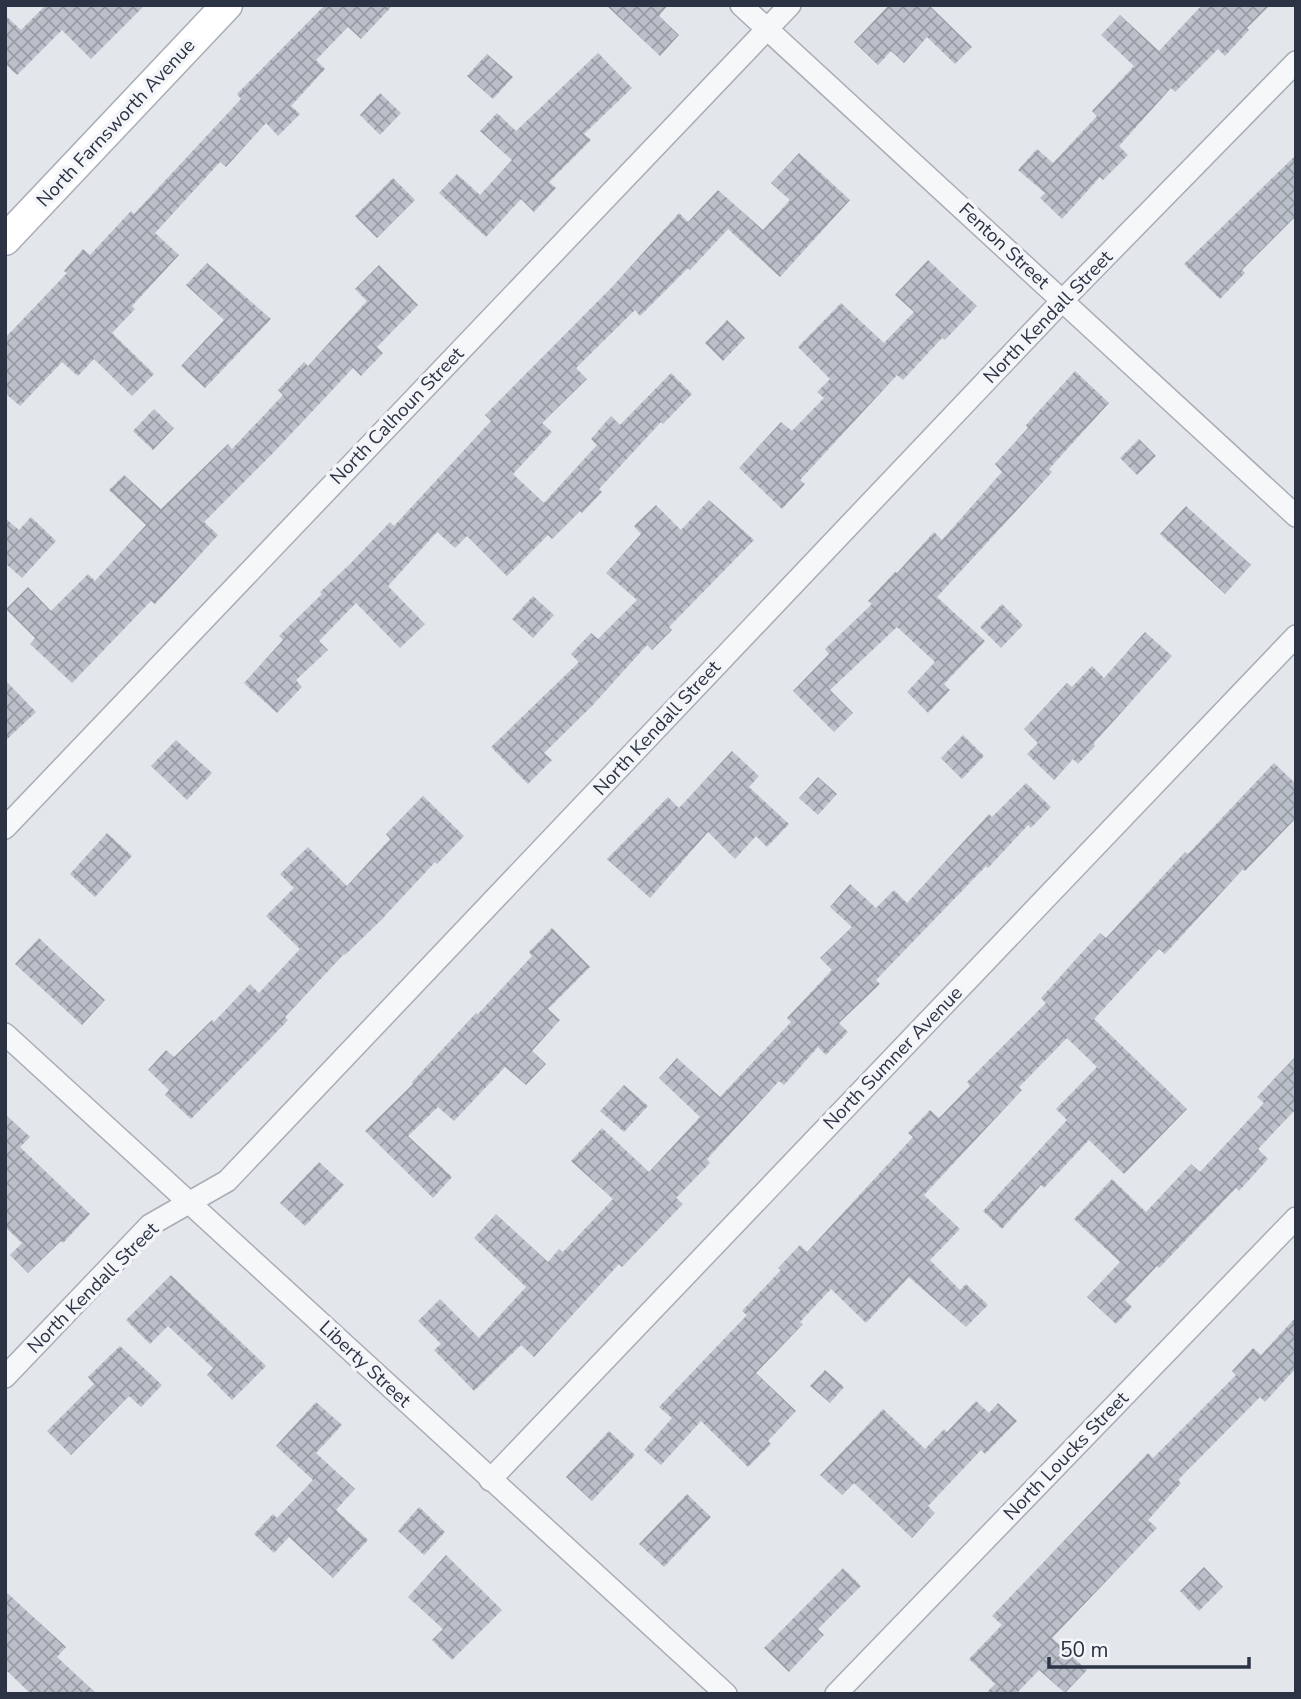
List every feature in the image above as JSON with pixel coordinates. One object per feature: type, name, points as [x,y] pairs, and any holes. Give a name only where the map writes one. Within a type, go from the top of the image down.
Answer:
[{"type":"main road","name":"North Farnsworth Avenue","points":[[5,240],[227,5]]},
{"type":"street","name":"Fenton Street","points":[[741,5],[1296,516]]},
{"type":"street","name":"North Calhoun Street","points":[[5,828],[790,5]]},
{"type":"street","name":"North Kendall Street","points":[[5,1377],[150,1225],[227,1181],[1063,300],[1296,62]]},
{"type":"street","name":"North Sumner Avenue","points":[[490,1480],[1296,636]]},
{"type":"street","name":"Liberty Street","points":[[5,1034],[726,1694]]},
{"type":"street","name":"North Loucks Street","points":[[836,1694],[1296,1217]]},
{"type":"building","points":[[46,5],[145,5],[91,59],[62,30],[17,75],[5,64],[5,15],[21,30]]},
{"type":"building","points":[[325,5],[393,5],[361,39],[348,27],[316,60],[325,69],[291,106],[300,114],[278,136],[266,123],[226,167],[220,162],[155,233],[179,255],[132,306],[135,309],[112,333],[154,374],[132,396],[94,359],[78,376],[62,362],[20,406],[5,393],[5,338],[67,273],[64,271],[83,249],[90,255],[131,211],[134,214],[241,99],[237,94]]},
{"type":"building","points":[[606,5],[668,5],[659,16],[679,35],[660,56]]},
{"type":"building","points":[[889,5],[929,5],[972,47],[955,64],[927,37],[904,63],[891,51],[878,65],[854,42]]},
{"type":"building","points":[[1202,5],[1270,5],[1225,56],[1218,49],[1175,92],[1171,88],[1119,146],[1128,155],[1103,180],[1100,177],[1062,219],[1040,198],[1045,193],[1018,170],[1037,149],[1053,163],[1097,116],[1092,111],[1134,66],[1101,35],[1120,15],[1159,51]]},
{"type":"building","points":[[598,53],[632,88],[584,134],[591,140],[549,182],[556,188],[534,212],[521,199],[486,237],[439,193],[457,174],[480,195],[512,160],[480,131],[497,113],[516,131]]},
{"type":"building","points":[[487,54],[513,77],[493,99],[467,76]]},
{"type":"building","points":[[380,93],[401,113],[380,135],[360,115]]},
{"type":"building","points":[[799,153],[850,200],[780,277],[728,229],[690,270],[688,268],[640,316],[635,310],[576,368],[587,379],[542,423],[552,432],[513,474],[544,503],[597,445],[591,439],[611,416],[620,425],[671,373],[692,394],[663,424],[661,422],[599,489],[602,492],[582,513],[580,511],[552,539],[548,535],[507,576],[467,536],[455,548],[437,532],[388,586],[425,624],[400,648],[356,603],[319,641],[328,650],[296,680],[302,687],[277,713],[244,683],[283,640],[279,636],[390,522],[394,526],[491,421],[485,415],[612,287],[679,213],[688,222],[718,190],[763,230],[790,200],[771,183]]},
{"type":"building","points":[[1296,155],[1296,216],[1242,270],[1245,273],[1220,299],[1184,264]]},
{"type":"building","points":[[393,178],[415,200],[377,238],[355,216]]},
{"type":"building","points":[[928,260],[977,306],[945,340],[942,338],[903,380],[897,375],[800,480],[805,484],[782,509],[739,468],[781,422],[792,431],[824,398],[817,392],[830,379],[798,347],[841,303],[884,343],[914,312],[895,295]]},
{"type":"building","points":[[207,263],[271,319],[205,388],[181,366],[224,320],[186,285]]},
{"type":"building","points":[[379,265],[418,305],[377,347],[383,353],[361,376],[353,368],[204,522],[218,535],[155,604],[151,601],[72,683],[30,644],[35,638],[6,609],[28,587],[51,611],[88,574],[95,581],[146,525],[109,490],[124,475],[161,509],[228,444],[232,449],[283,395],[278,390],[304,362],[308,366],[367,301],[355,289]]},
{"type":"building","points":[[727,320],[745,338],[723,361],[705,343]]},
{"type":"building","points":[[1075,371],[1109,403],[1049,469],[1052,472],[937,597],[985,641],[944,684],[950,690],[928,713],[907,692],[935,662],[897,627],[830,690],[853,713],[834,732],[793,691],[829,654],[825,649],[872,604],[868,601],[895,572],[897,573],[934,532],[942,540],[1002,472],[995,464]]},
{"type":"building","points":[[154,409],[174,428],[153,450],[133,431]]},
{"type":"building","points":[[1139,439],[1156,456],[1137,475],[1120,458]]},
{"type":"building","points":[[709,500],[754,540],[669,627],[672,630],[652,650],[647,645],[591,707],[544,753],[552,760],[528,784],[491,747],[579,662],[571,654],[591,633],[598,639],[637,600],[606,573],[641,534],[634,526],[656,505],[681,530]]},
{"type":"building","points":[[1186,506],[1251,565],[1225,594],[1160,534]]},
{"type":"building","points":[[31,517],[56,541],[22,578],[5,563],[5,518],[19,530]]},
{"type":"building","points":[[533,596],[554,615],[533,638],[512,619]]},
{"type":"building","points":[[1002,604],[1023,625],[1001,648],[980,627]]},
{"type":"building","points":[[1145,632],[1172,656],[1078,764],[1073,759],[1054,780],[1027,754],[1038,743],[1024,729],[1067,683],[1072,687],[1092,666],[1104,678]]},
{"type":"building","points":[[5,680],[36,712],[5,741]]},
{"type":"building","points":[[963,735],[984,756],[962,779],[941,758]]},
{"type":"building","points":[[176,740],[212,773],[187,800],[151,766]]},
{"type":"building","points":[[732,751],[759,776],[749,787],[789,824],[767,847],[756,836],[735,859],[708,832],[650,898],[607,859],[668,797],[679,808]]},
{"type":"building","points":[[1274,763],[1296,784],[1296,818],[1245,871],[1243,869],[1165,954],[1159,949],[1094,1019],[1187,1109],[1124,1174],[1089,1140],[1044,1188],[1041,1185],[1002,1229],[983,1211],[1067,1120],[1056,1109],[1097,1067],[1067,1038],[1019,1087],[1022,1090],[924,1195],[960,1229],[930,1260],[960,1290],[966,1284],[988,1305],[966,1327],[909,1277],[866,1323],[831,1289],[800,1322],[803,1324],[756,1373],[796,1411],[768,1441],[771,1444],[748,1467],[701,1421],[661,1465],[644,1450],[672,1418],[659,1407],[747,1315],[742,1311],[781,1270],[778,1268],[800,1245],[807,1252],[913,1137],[908,1133],[930,1110],[939,1118],[970,1086],[967,1082],[1046,1003],[1041,998],[1100,933],[1106,938],[1185,852],[1188,854]]},
{"type":"building","points":[[818,777],[837,794],[818,815],[799,798]]},
{"type":"building","points":[[1026,783],[1051,807],[1031,828],[1028,825],[988,868],[986,866],[876,980],[880,984],[839,1023],[848,1032],[826,1055],[818,1047],[784,1085],[779,1081],[707,1159],[710,1163],[676,1198],[683,1204],[622,1267],[619,1264],[534,1357],[521,1345],[474,1391],[434,1350],[441,1344],[418,1321],[440,1299],[479,1338],[526,1287],[474,1238],[496,1214],[548,1262],[559,1249],[563,1252],[613,1199],[571,1161],[602,1128],[649,1172],[700,1117],[659,1078],[677,1058],[720,1097],[791,1022],[787,1018],[832,970],[820,958],[852,927],[830,907],[850,884],[876,908],[894,890],[907,903],[989,814],[992,817]]},
{"type":"building","points":[[423,796],[464,836],[344,954],[285,1017],[288,1020],[191,1119],[165,1095],[169,1090],[148,1070],[166,1050],[174,1057],[212,1020],[214,1022],[250,984],[259,993],[300,949],[266,916],[294,888],[280,874],[308,847],[347,886],[390,839],[386,834]]},
{"type":"building","points":[[107,833],[132,856],[95,897],[70,874]]},
{"type":"building","points":[[552,928],[590,967],[548,1009],[560,1020],[532,1051],[546,1064],[526,1085],[505,1067],[454,1121],[438,1107],[408,1136],[452,1177],[433,1198],[365,1131],[413,1084],[476,1013],[478,1014],[532,956],[529,952]]},
{"type":"building","points":[[39,938],[105,1000],[82,1025],[15,964]]},
{"type":"building","points":[[1296,1056],[1296,1109],[1258,1149],[1268,1159],[1239,1191],[1236,1188],[1125,1300],[1132,1307],[1116,1324],[1087,1297],[1120,1262],[1074,1219],[1112,1179],[1146,1212],[1191,1164],[1200,1172],[1264,1103],[1257,1097]]},
{"type":"building","points":[[624,1085],[648,1106],[624,1132],[600,1111]]},
{"type":"building","points":[[5,1114],[30,1137],[20,1147],[90,1214],[63,1243],[61,1241],[28,1273],[10,1255],[22,1243],[5,1227]]},
{"type":"building","points":[[319,1162],[344,1185],[305,1226],[280,1203]]},
{"type":"building","points":[[171,1275],[266,1366],[232,1400],[207,1375],[213,1368],[168,1326],[150,1344],[126,1320]]},
{"type":"building","points":[[1296,1317],[1296,1368],[1265,1402],[1260,1397],[1178,1480],[1181,1483],[1148,1520],[1157,1528],[1052,1638],[1087,1670],[1065,1693],[1039,1670],[1016,1694],[985,1694],[995,1684],[969,1659],[1002,1625],[992,1616],[1148,1453],[1153,1458],[1236,1375],[1232,1371],[1253,1348],[1261,1355]]},
{"type":"building","points":[[120,1346],[162,1385],[141,1407],[129,1396],[71,1455],[47,1431],[94,1384],[88,1377]]},
{"type":"building","points":[[825,1370],[844,1387],[830,1403],[810,1386]]},
{"type":"building","points":[[976,1401],[989,1413],[998,1403],[1017,1421],[985,1454],[981,1450],[928,1506],[935,1513],[912,1538],[854,1483],[842,1495],[820,1475],[883,1409],[925,1449],[944,1429],[947,1432]]},
{"type":"building","points":[[316,1402],[342,1425],[316,1453],[355,1489],[336,1510],[368,1540],[333,1578],[289,1537],[274,1553],[254,1534],[273,1514],[277,1518],[313,1480],[276,1446]]},
{"type":"building","points":[[609,1431],[635,1455],[592,1501],[566,1477]]},
{"type":"building","points":[[687,1494],[711,1517],[664,1567],[639,1544]]},
{"type":"building","points":[[419,1507],[445,1532],[424,1555],[398,1531]]},
{"type":"building","points":[[446,1555],[502,1610],[452,1660],[432,1640],[443,1629],[408,1597]]},
{"type":"building","points":[[1204,1567],[1223,1587],[1199,1611],[1180,1591]]},
{"type":"building","points":[[843,1568],[861,1586],[818,1629],[824,1635],[789,1672],[764,1648]]},
{"type":"building","points":[[5,1591],[66,1647],[57,1657],[97,1694],[31,1694],[5,1669]]}]
